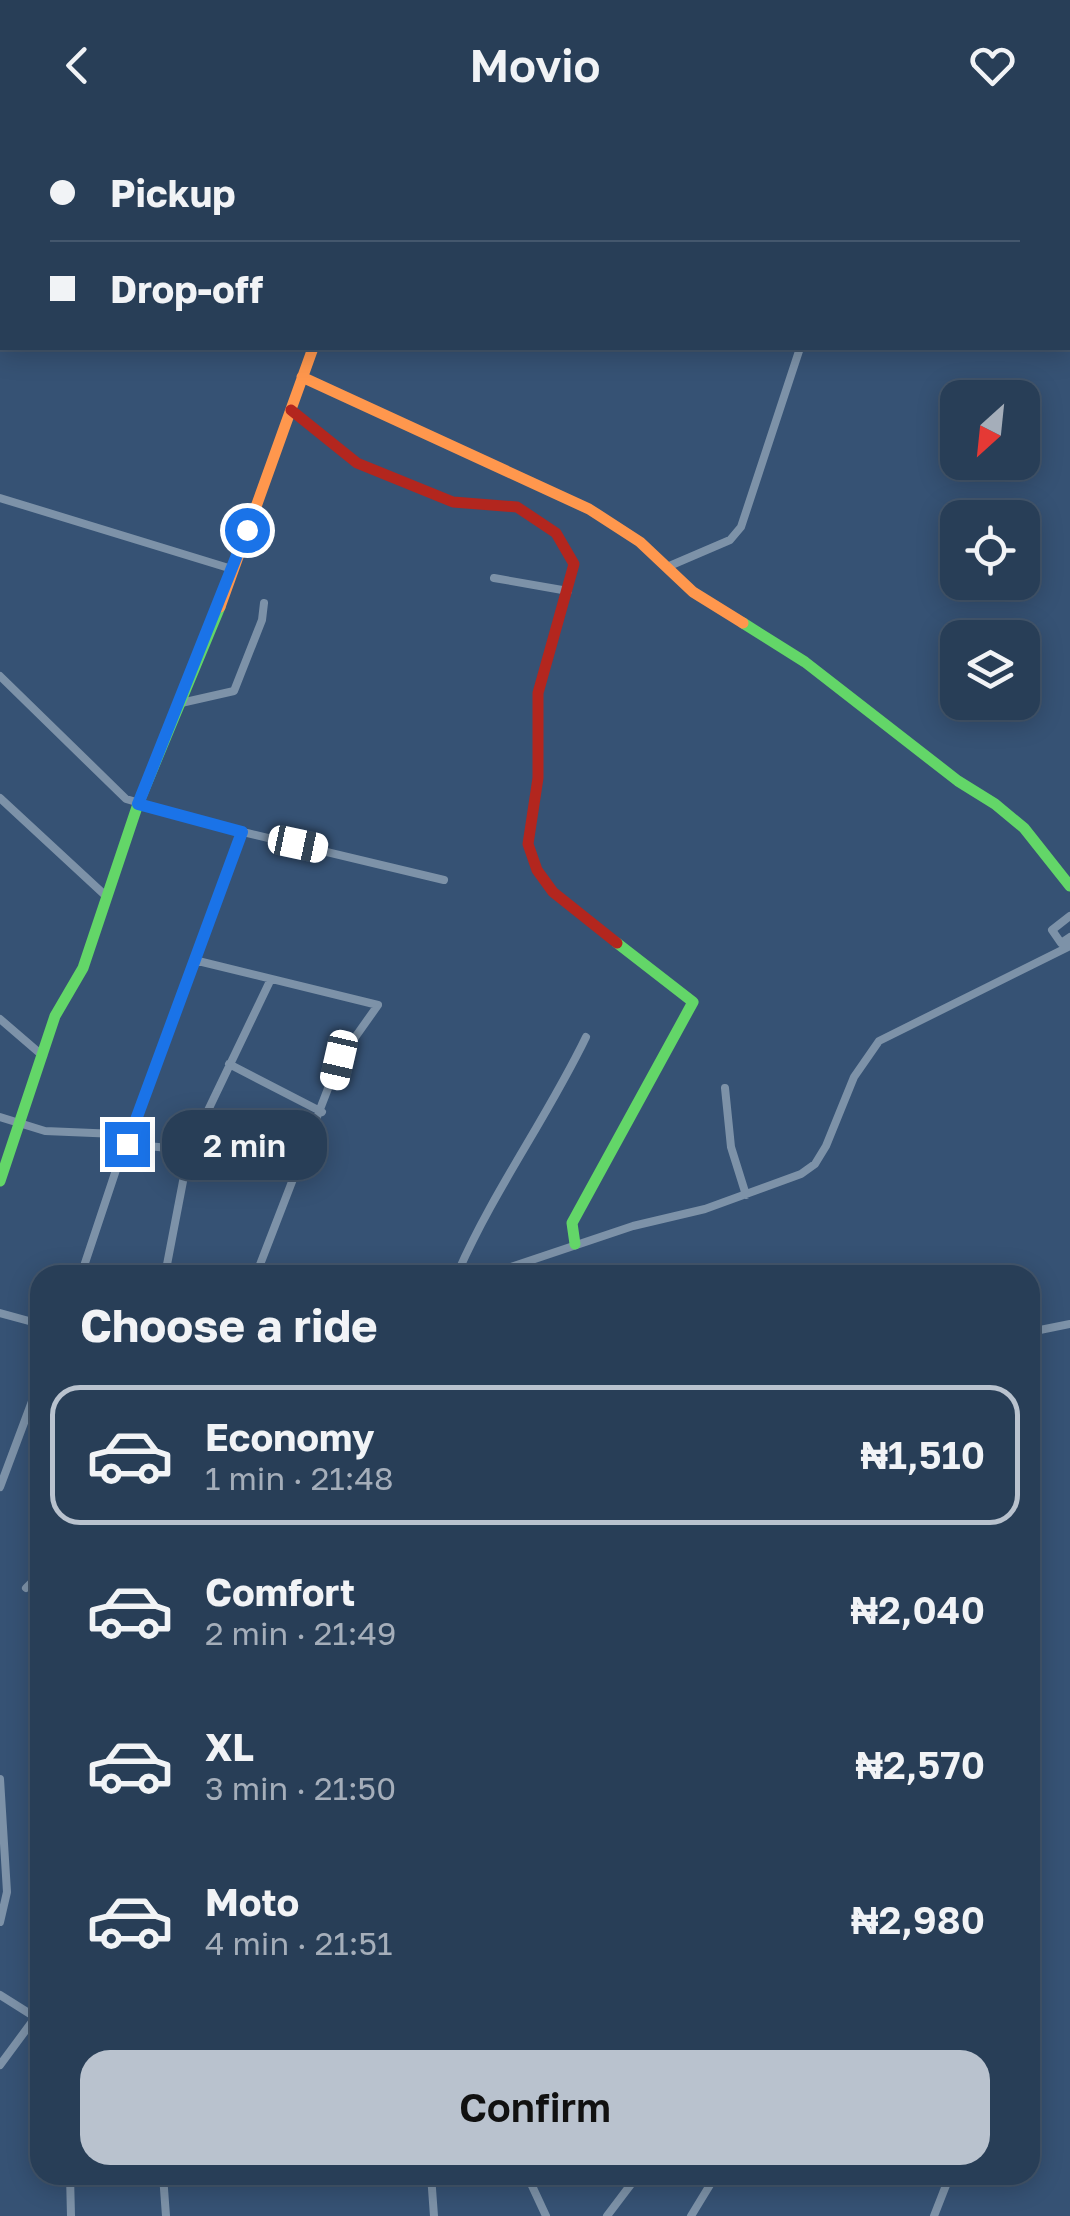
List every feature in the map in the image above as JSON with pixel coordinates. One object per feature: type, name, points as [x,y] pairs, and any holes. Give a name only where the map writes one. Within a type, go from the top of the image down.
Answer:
[{"type":"street","points":[[0,1181],[55,1016],[83,968],[138,804],[232,569],[312,350]]},
{"type":"street","points":[[667,567],[730,540],[741,527],[799,350]]},
{"type":"street","points":[[302,378],[589,510],[640,542],[693,592],[805,662],[958,781],[995,804],[1024,828],[1070,886]]},
{"type":"street","points":[[291,410],[357,463],[453,502],[517,507],[556,533],[570,550],[574,564],[570,591],[538,693],[540,757],[528,844],[530,858],[548,889],[693,1002],[572,1223],[576,1244]]},
{"type":"street","points":[[0,498],[232,569]]},
{"type":"street","points":[[494,578],[570,591]]},
{"type":"street","points":[[180,703],[234,691],[264,604]]},
{"type":"street","points":[[0,676],[109,787],[138,804],[444,880]]},
{"type":"street","points":[[0,798],[106,897]]},
{"type":"street","points":[[85,1265],[242,832]]},
{"type":"street","points":[[1070,916],[1052,930],[1061,943],[1070,937]]},
{"type":"street","points":[[516,1265],[782,1183],[815,1164],[854,1077],[879,1042],[1070,946]]},
{"type":"street","points":[[194,960],[378,1006],[339,1060],[260,1265]]},
{"type":"street","points":[[167,1265],[189,1150],[270,981]]},
{"type":"street","points":[[0,1019],[43,1056]]},
{"type":"street","points":[[459,1265],[501,1182],[526,1151],[586,1037]]},
{"type":"street","points":[[229,1064],[322,1112]]},
{"type":"street","points":[[725,1088],[731,1148],[746,1195]]},
{"type":"street","points":[[0,1117],[18,1126],[117,1134],[127,1144],[189,1150]]},
{"type":"street","points":[[0,1312],[30,1321]]},
{"type":"street","points":[[1040,1330],[1070,1324]]},
{"type":"street","points":[[0,1486],[30,1405]]},
{"type":"street","points":[[26,1588],[30,1584]]},
{"type":"street","points":[[0,1779],[7,1892],[0,1922]]},
{"type":"street","points":[[0,1994],[30,2010]]},
{"type":"street","points":[[0,2064],[30,2025]]},
{"type":"street","points":[[70,2185],[70,2216]]},
{"type":"street","points":[[164,2185],[166,2216]]},
{"type":"street","points":[[432,2185],[434,2216]]},
{"type":"street","points":[[532,2185],[546,2216]]},
{"type":"street","points":[[607,2216],[630,2185]]},
{"type":"street","points":[[691,2216],[710,2185]]},
{"type":"street","points":[[934,2216],[946,2185]]},
{"type":"traffic: fast","points":[[0,1181],[55,1016],[83,968],[138,804],[220,607]]},
{"type":"traffic: fast","points":[[743,623],[805,662],[958,781],[995,804],[1024,828],[1070,886]]},
{"type":"traffic: fast","points":[[575,1244],[572,1223],[693,1002],[617,943]]},
{"type":"traffic: slow","points":[[220,607],[312,350]]},
{"type":"traffic: slow","points":[[302,377],[589,509],[640,542],[693,592],[743,623]]},
{"type":"traffic: jam","points":[[291,410],[357,463],[453,502],[517,507],[556,533],[574,564],[538,693],[538,778],[528,844],[537,870],[553,892],[617,943]]},
{"type":"route","points":[[127,1144],[242,832],[138,804],[218,612],[247,530]]}]
